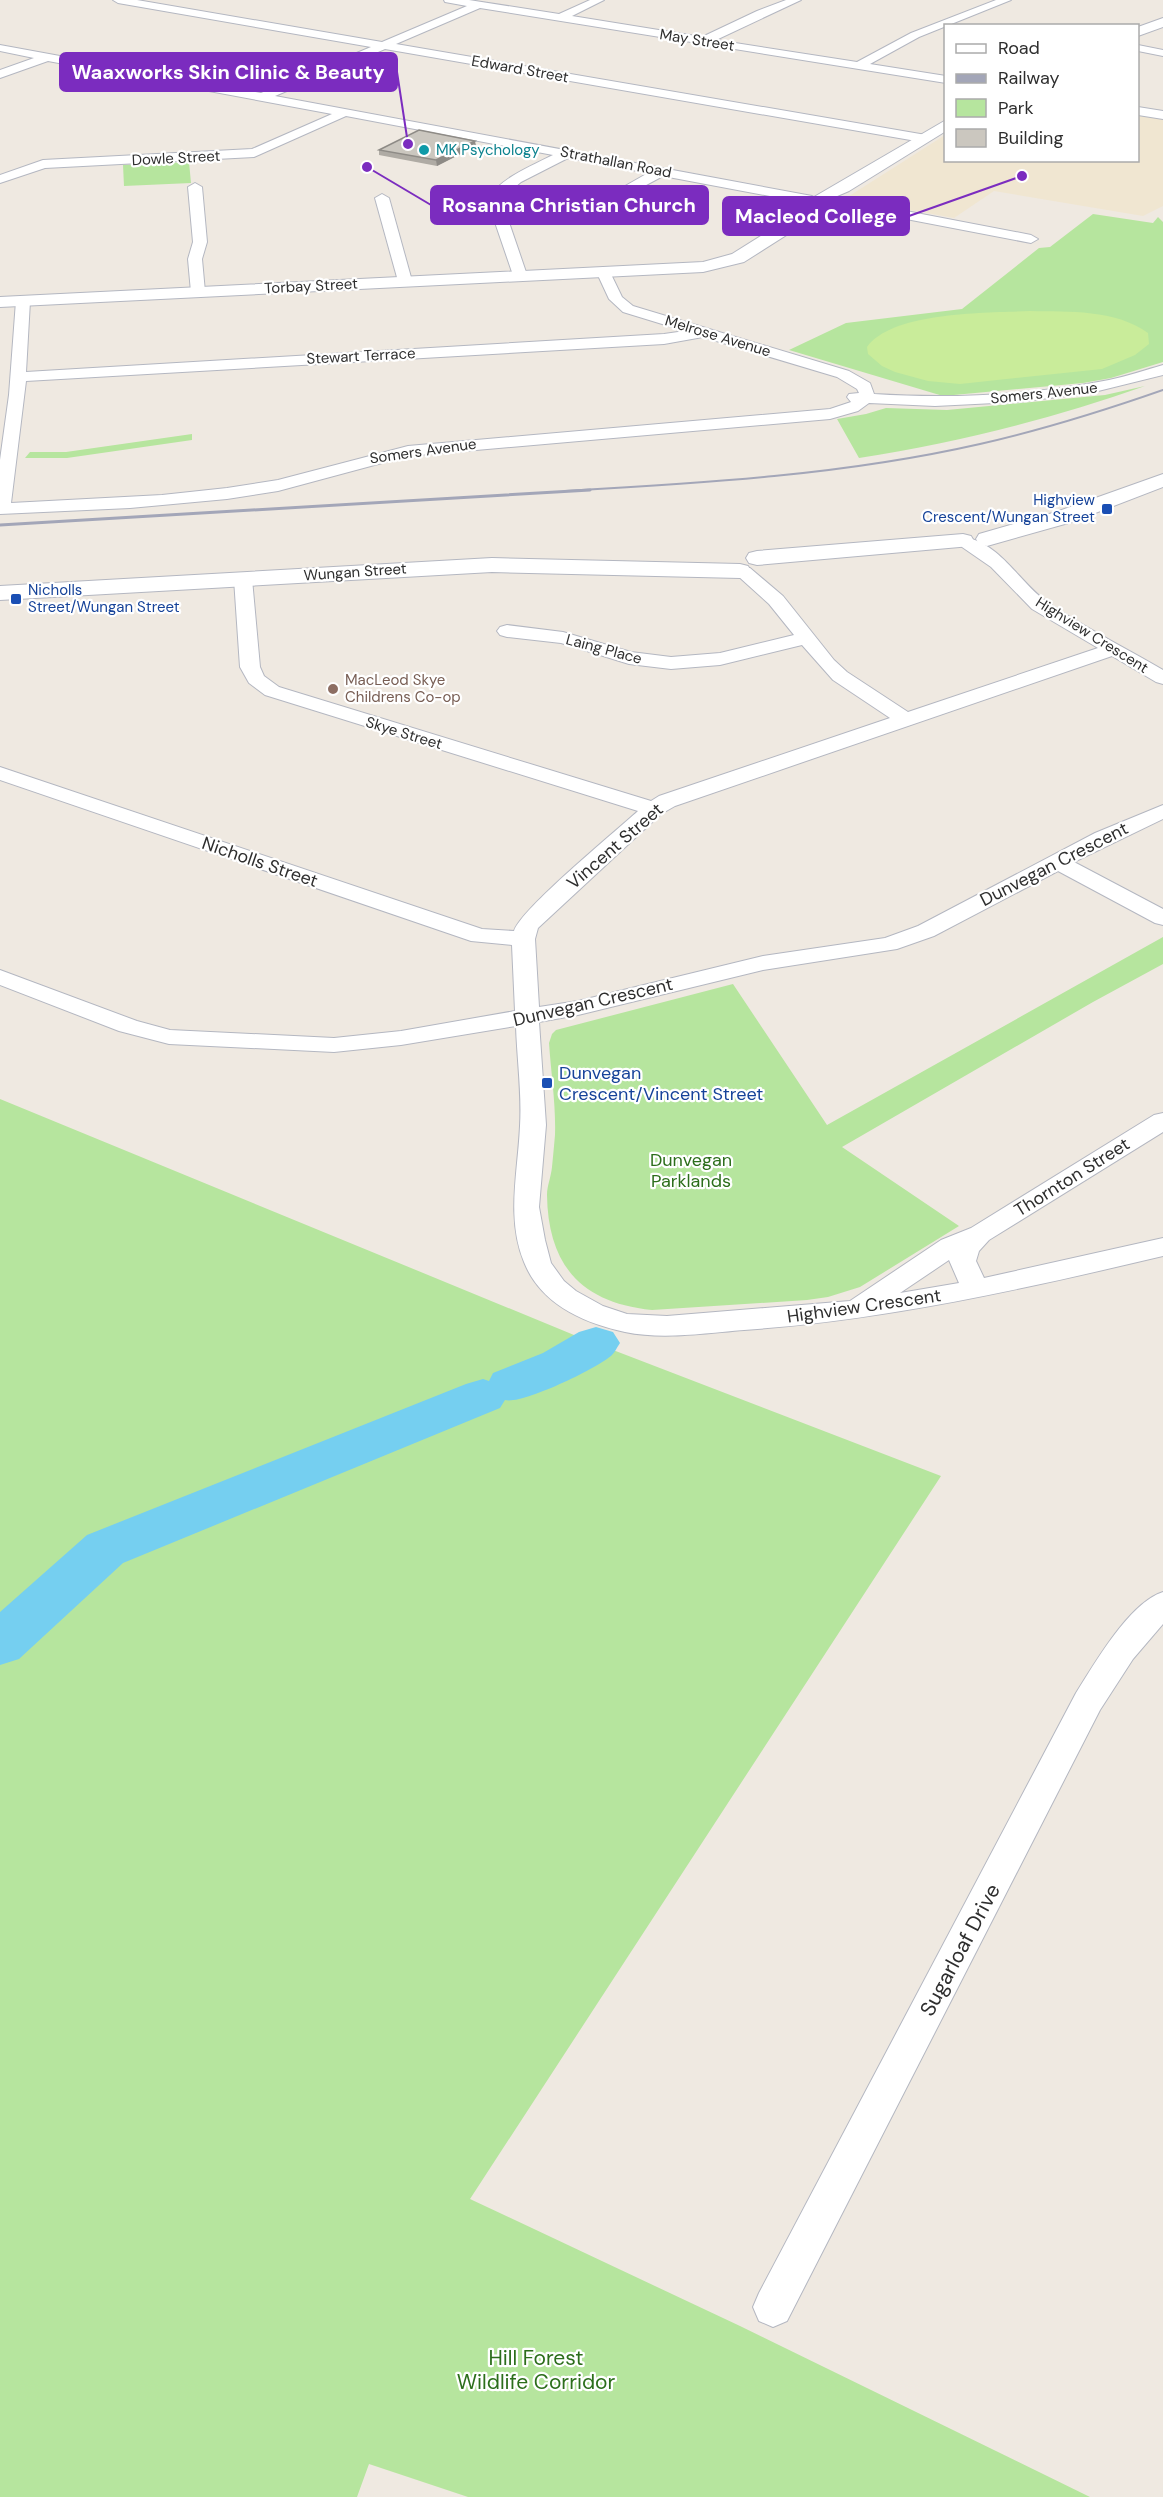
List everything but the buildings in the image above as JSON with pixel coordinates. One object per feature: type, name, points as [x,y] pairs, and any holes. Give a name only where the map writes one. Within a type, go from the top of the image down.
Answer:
[{"type":"street","name":"Edward Street","points":[[118,0],[922,138]]},
{"type":"street","name":"May Street","points":[[449,0],[944,80]]},
{"type":"street","points":[[560,18],[599,0]]},
{"type":"street","points":[[704,41],[767,10],[796,0]]},
{"type":"street","points":[[858,66],[915,35],[1006,0]]},
{"type":"street","points":[[262,96],[479,5]]},
{"type":"street","points":[[1139,31],[1163,22]]},
{"type":"street","name":"Strathallan Road","points":[[0,48],[1031,239]]},
{"type":"street","points":[[1139,48],[1163,53]]},
{"type":"street","points":[[0,74],[48,57]]},
{"type":"street","points":[[1139,111],[1163,115]]},
{"type":"street","name":"Dowle Street","points":[[0,179],[43,165],[254,153],[346,112]]},
{"type":"street","name":"Torbay Street","points":[[0,302],[711,264],[738,258],[824,199],[944,125]]},
{"type":"street","points":[[520,275],[495,207],[495,196],[508,185],[568,153]]},
{"type":"street","points":[[609,201],[662,171]]},
{"type":"street","points":[[195,187],[200,242],[195,259],[198,292]]},
{"type":"street","points":[[382,198],[405,281]]},
{"type":"street","name":"Melrose Avenue","points":[[612,270],[616,299],[622,306],[836,372],[859,392]]},
{"type":"street","points":[[1,509],[8,396],[18,377],[23,301]]},
{"type":"street","name":"Stewart Terrace","points":[[18,377],[684,338],[703,332]]},
{"type":"street","name":"Somers Avenue","points":[[1,509],[242,492],[289,483],[384,455],[436,447],[846,411],[858,405],[859,392],[923,401],[960,401],[1090,390],[1120,384],[1163,370]]},
{"type":"street","name":"Wungan Street","points":[[0,595],[492,565],[681,570],[751,566],[822,554],[973,538],[1064,517],[1163,480]]},
{"type":"street","name":"Highview Crescent","points":[[973,538],[1039,604],[1163,678]]},
{"type":"street","points":[[751,566],[827,664],[840,676],[906,720]]},
{"type":"street","name":"Skye Street","points":[[243,579],[250,667],[256,680],[272,691],[653,809]]},
{"type":"street","name":"Laing Place","points":[[503,630],[554,636],[629,658],[671,663],[720,659],[807,638]]},
{"type":"street","name":"Vincent Street","points":[[523,939],[524,931],[531,920],[653,809],[679,797],[1114,649]]},
{"type":"street","name":"Nicholls Street","points":[[0,773],[479,936],[523,939]]},
{"type":"street","name":"Dunvegan Crescent","points":[[0,977],[128,1026],[190,1040],[308,1045],[353,1044],[527,1018],[578,1008],[763,963],[889,944],[926,931],[1112,833],[1163,811]]},
{"type":"street","points":[[1058,862],[1163,918]]},
{"type":"street","points":[[523,939],[527,1018]]},
{"type":"street","name":"Highview Crescent","points":[[527,1018],[533,1137],[526,1207],[538,1263],[554,1288],[566,1298],[610,1320],[647,1326],[691,1325],[855,1310],[976,1289],[1163,1247]]},
{"type":"street","name":"Thornton Street","points":[[855,1310],[951,1246],[980,1234],[1163,1121]]},
{"type":"street","name":"Thornton Street","points":[[976,1289],[962,1261],[967,1247],[980,1234]]},
{"type":"street","points":[[915,1270],[918,1278],[938,1295]]},
{"type":"street","name":"Sugarloaf Drive","points":[[773,2307],[1088,1702],[1106,1670],[1124,1646],[1143,1622],[1163,1604]]},
{"type":"shaded area","points":[[1139,115],[1163,119],[1163,206],[1143,216],[994,191],[954,218],[846,198],[944,136],[944,162],[1139,162]]},
{"type":"green space","points":[[189,162],[191,183],[124,186],[123,165]]},
{"type":"green space","points":[[1093,214],[1153,223],[1158,217],[1163,222],[1163,362],[1111,378],[1083,383],[943,396],[789,350],[846,323],[962,309],[1039,248],[1050,247]]},
{"type":"green space","points":[[1030,311],[1091,313],[1121,320],[1148,333],[1149,344],[1135,355],[1102,369],[960,384],[928,381],[895,372],[882,366],[868,354],[867,347],[880,335],[898,326],[919,320],[942,316]]},
{"type":"green space","points":[[1145,386],[1004,429],[859,458],[837,419],[886,408],[947,410],[1105,395]]},
{"type":"green space","points":[[192,434],[192,440],[67,458],[25,458],[30,452],[66,452]]},
{"type":"green space","name":"Dunvegan Parklands","points":[[1163,937],[1163,964],[842,1147],[959,1226],[860,1287],[828,1297],[807,1300],[652,1310],[627,1306],[606,1299],[588,1289],[574,1277],[562,1261],[554,1242],[549,1220],[547,1195],[555,1135],[549,1043],[556,1030],[733,984],[827,1125]]},
{"type":"green space","name":"Hill Forest Wildlife Corridor","points":[[0,1099],[574,1335],[941,1476],[470,2199],[740,2326],[1090,2497],[468,2497],[369,2464],[357,2497],[0,2497]]},
{"type":"waterway","points":[[510,1385],[560,1365],[596,1343]]},
{"type":"waterway","points":[[0,1644],[105,1549],[483,1396]]},
{"type":"railway","points":[[565,491],[774,476],[929,455],[1026,433],[1163,390]]},
{"type":"railway","points":[[0,525],[590,490]]},
{"type":"place","name":"Waaxworks Skin Clinic & Beauty","points":[[408,144]]},
{"type":"place","name":"MK Psychology","points":[[424,150]]},
{"type":"place","name":"Rosanna Christian Church","points":[[367,167]]},
{"type":"place","name":"Macleod College","points":[[1022,176]]},
{"type":"place","name":"Highview Crescent/Wungan Street","points":[[1107,509]]},
{"type":"place","name":"Nicholls Street/Wungan Street","points":[[16,599]]},
{"type":"place","name":"MacLeod Skye Childrens Co-op","points":[[333,689]]},
{"type":"place","name":"Dunvegan Crescent/Vincent Street","points":[[547,1083]]}]
